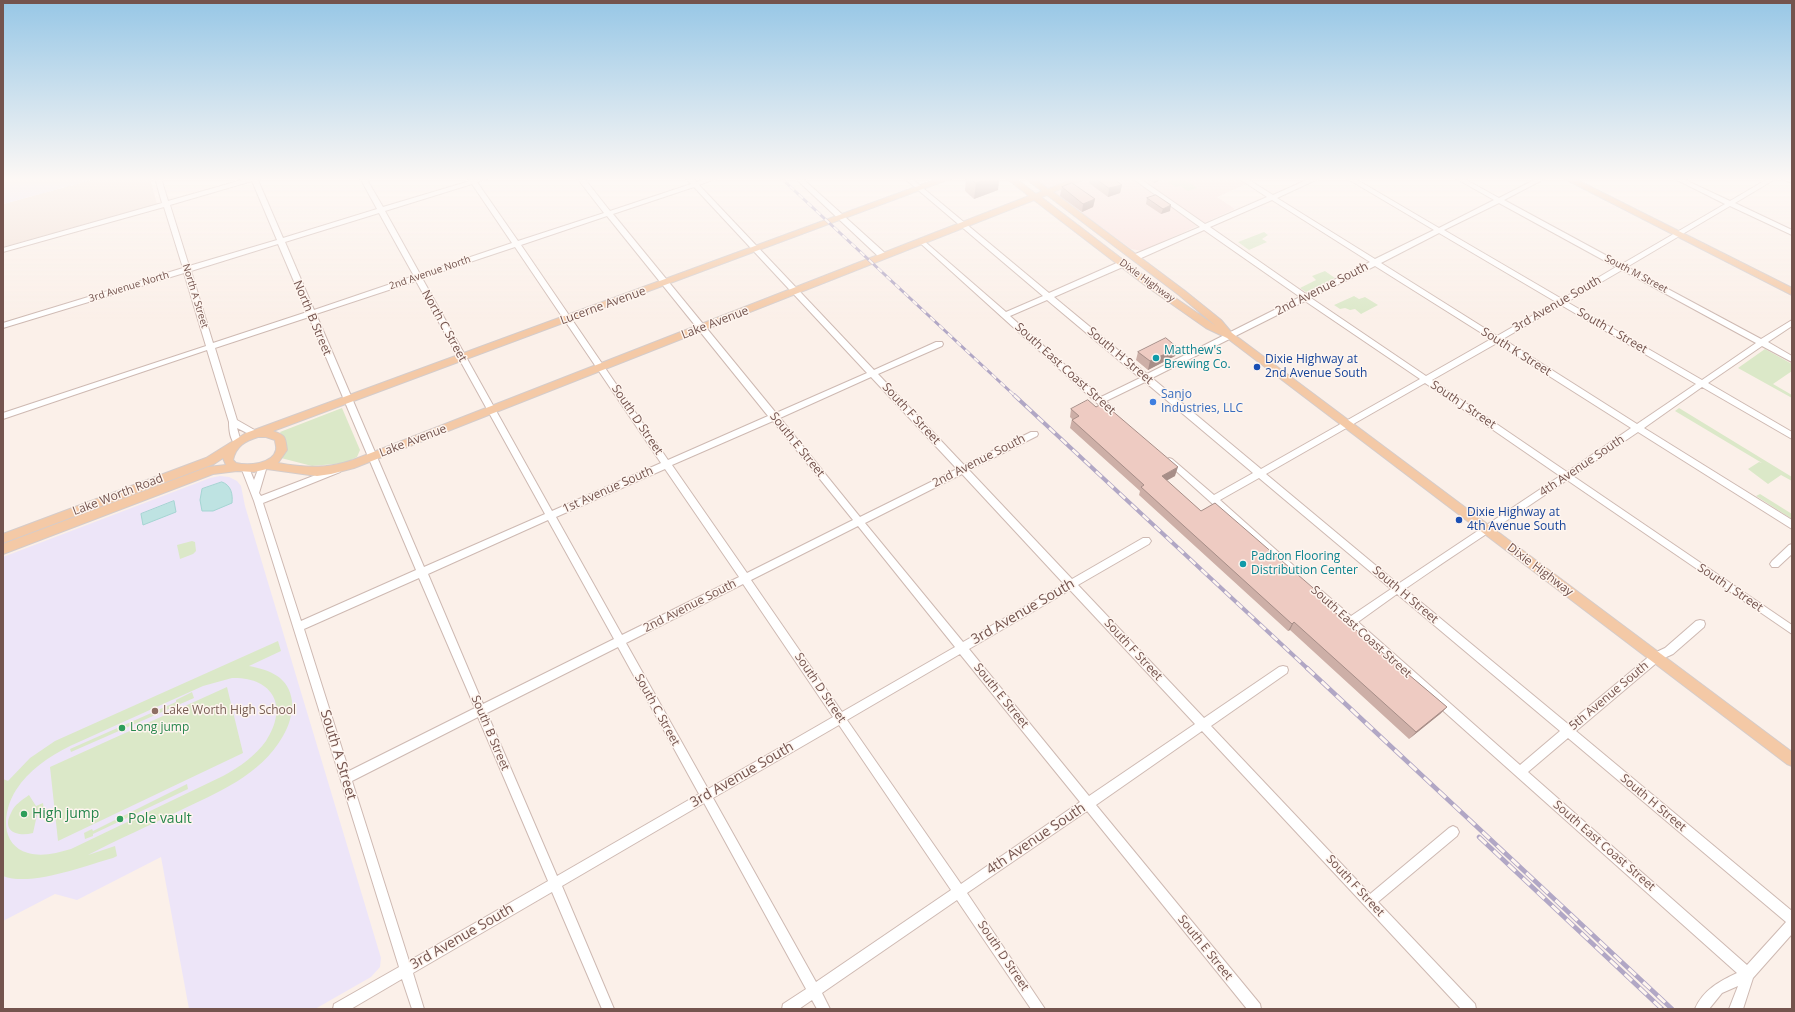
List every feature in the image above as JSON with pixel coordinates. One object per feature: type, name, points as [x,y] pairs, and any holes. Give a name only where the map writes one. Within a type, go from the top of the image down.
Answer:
[{"type":"main road","name":"Lucerne Avenue","points":[[256,434],[820,225]]},
{"type":"main road","name":"Lake Avenue","points":[[265,466],[309,472],[321,472],[346,467],[962,225]]},
{"type":"main road","name":"Dixie Highway","points":[[1072,225],[1122,264],[1209,326],[1230,336],[1792,760]]},
{"type":"main road","name":"Dixie Highway","points":[[1092,225],[1218,322],[1230,336]]},
{"type":"main road","points":[[1660,225],[1792,292]]},
{"type":"main road","points":[[256,434],[274,434],[280,438],[282,443],[280,453],[265,466]]},
{"type":"main road","name":"Lake Worth Road","points":[[3,539],[210,461],[234,445],[256,434]]},
{"type":"main road","points":[[234,445],[227,460],[230,465],[240,469]]},
{"type":"main road","name":"Lake Worth Road","points":[[3,549],[212,470],[265,466]]},
{"type":"main road","points":[[3,543],[15,538],[23,531]]},
{"type":"street","points":[[3,250],[91,225]]},
{"type":"street","name":"North A Street","points":[[173,225],[233,422],[234,445]]},
{"type":"street","name":"North B Street","points":[[274,225],[347,400],[373,457]]},
{"type":"street","name":"3rd Avenue North","points":[[3,326],[331,225]]},
{"type":"street","name":"North C Street","points":[[389,225],[491,410]]},
{"type":"street","name":"South D Street","points":[[504,225],[1039,1009]]},
{"type":"street","name":"2nd Avenue North","points":[[3,416],[573,225]]},
{"type":"street","name":"South E Street","points":[[619,225],[1255,1009]]},
{"type":"street","name":"South F Street","points":[[734,225],[1470,1009]]},
{"type":"street","points":[[848,225],[883,256]]},
{"type":"street","name":"South H Street","points":[[963,225],[1792,919]]},
{"type":"street","name":"South J Street","points":[[1200,225],[1792,630]]},
{"type":"street","points":[[1136,258],[1210,225]]},
{"type":"street","name":"South K Street","points":[[1315,225],[1792,525]]},
{"type":"street","name":"South L Street","points":[[1431,225],[1792,436]]},
{"type":"street","name":"2nd Avenue South","points":[[1100,401],[1449,225]]},
{"type":"street","name":"South M Street","points":[[1546,225],[1792,359]]},
{"type":"street","name":"3rd Avenue South","points":[[1213,500],[1692,225]]},
{"type":"street","points":[[1775,225],[1792,233]]},
{"type":"street","name":"South East Coast Street","points":[[921,241],[1118,416]]},
{"type":"street","points":[[1004,316],[1122,264]]},
{"type":"street","name":"4th Avenue South","points":[[1350,622],[1466,542],[1488,530],[1792,322]]},
{"type":"street","name":"1st Avenue South","points":[[298,627],[939,344]]},
{"type":"street","name":"South C Street","points":[[491,410],[824,1009]]},
{"type":"street","points":[[233,422],[256,434]]},
{"type":"street","name":"2nd Avenue South","points":[[346,778],[1034,434]]},
{"type":"street","points":[[1160,453],[1296,574]]},
{"type":"street","name":"South B Street","points":[[373,457],[608,1009]]},
{"type":"street","points":[[257,497],[265,466]]},
{"type":"street","name":"Lake Avenue","points":[[257,497],[346,467]]},
{"type":"street","points":[[240,469],[257,497]]},
{"type":"street","name":"South A Street","points":[[257,497],[418,1009]]},
{"type":"street","name":"3rd Avenue South","points":[[339,1009],[1146,541]]},
{"type":"street","points":[[1775,564],[1792,548]]},
{"type":"street","name":"South East Coast Street","points":[[1314,590],[1748,974]]},
{"type":"street","name":"5th Avenue South","points":[[1519,772],[1656,657],[1669,651],[1700,624]]},
{"type":"street","name":"4th Avenue South","points":[[788,1009],[1283,670]]},
{"type":"street","points":[[1369,902],[1453,832]]},
{"type":"street","points":[[1700,1009],[1718,989],[1748,974],[1792,925]]},
{"type":"street","points":[[1735,1009],[1738,1005],[1748,974]]},
{"type":"shaded area","points":[[3,225],[81,225],[3,247]]},
{"type":"shaded area","points":[[1099,225],[1199,225],[1142,251],[1131,249]]},
{"type":"shaded area","name":"Lake Worth High School","points":[[220,476],[229,477],[237,481],[241,486],[245,506],[381,958],[380,967],[371,977],[315,1009],[189,1009],[161,857],[77,900],[55,894],[3,921],[3,557],[210,478]]},
{"type":"green space","points":[[1264,232],[1268,235],[1262,239],[1267,242],[1249,250],[1238,242]]},
{"type":"green space","points":[[1325,271],[1335,278],[1306,292],[1300,288],[1316,280],[1312,276]]},
{"type":"green space","points":[[1354,296],[1359,299],[1365,297],[1378,305],[1361,314],[1355,309],[1340,309],[1334,305]]},
{"type":"green space","points":[[1765,349],[1792,364],[1792,371],[1773,384],[1792,395],[1792,398],[1738,368]]},
{"type":"green space","points":[[342,408],[360,450],[357,457],[345,463],[312,466],[281,458],[286,443],[280,432]]},
{"type":"green space","points":[[1679,408],[1792,477],[1792,481],[1781,475],[1768,484],[1748,469],[1759,462],[1762,463],[1675,411]]},
{"type":"green space","points":[[1760,494],[1792,514],[1792,519],[1756,496]]},
{"type":"green space","points":[[192,541],[195,542],[196,551],[193,554],[180,559],[177,545]]},
{"type":"green space","points":[[278,641],[281,651],[249,666],[264,670],[283,680],[290,693],[292,701],[289,724],[274,750],[263,762],[237,781],[223,789],[88,855],[115,846],[117,856],[113,858],[73,870],[42,877],[15,879],[3,876],[3,779],[8,781],[30,758],[55,741]],"holes":[[[232,678],[258,682],[267,688],[273,696],[276,705],[276,716],[273,728],[266,741],[257,752],[241,765],[223,776],[71,849],[39,855],[28,853],[19,849],[12,843],[6,827],[6,817],[11,799],[27,776],[47,759],[70,746],[203,686]]]},
{"type":"green space","points":[[227,687],[243,753],[58,841],[50,767]]},
{"type":"green space","name":"Long jump","points":[[192,692],[194,698],[71,752],[70,749],[176,702],[176,700]]},
{"type":"green space","points":[[187,784],[188,789],[85,839],[84,833],[92,829],[93,831]]},
{"type":"green space","name":"High jump","points":[[29,795],[36,806],[43,803],[44,811],[37,815],[33,833],[22,834],[13,832],[8,825],[8,819],[12,810],[18,803]]},
{"type":"water","points":[[222,482],[228,485],[231,490],[232,503],[213,511],[202,511],[200,500],[202,489]]},
{"type":"water","points":[[174,501],[176,512],[143,525],[141,514]]},
{"type":"building","points":[[1166,338],[1178,348],[1150,361],[1138,352]]},
{"type":"building","name":"Padron Flooring Distribution Center","points":[[1088,400],[1096,407],[1103,403],[1178,467],[1162,476],[1201,511],[1215,503],[1327,600],[1324,603],[1447,707],[1416,732],[1294,622],[1292,624],[1141,487],[1144,485],[1072,420],[1079,416],[1071,409]]},
{"type":"railway","points":[[832,225],[1015,396]]},
{"type":"railway","points":[[1014,395],[1308,669]]},
{"type":"railway","points":[[1307,668],[1672,1009]]},
{"type":"railway","points":[[1479,837],[1662,1009]]},
{"type":"place","name":"Matthew's Brewing Co.","points":[[1156,358]]},
{"type":"place","name":"Dixie Highway at 2nd Avenue South","points":[[1257,367]]},
{"type":"place","name":"Sanjo Industries, LLC","points":[[1153,402]]},
{"type":"place","name":"Dixie Highway at 4th Avenue South","points":[[1459,520]]},
{"type":"place","name":"Padron Flooring Distribution Center","points":[[1243,564]]},
{"type":"place","name":"Lake Worth High School","points":[[155,711]]},
{"type":"place","name":"Long jump","points":[[122,728]]},
{"type":"place","name":"High jump","points":[[24,814]]},
{"type":"place","name":"Pole vault","points":[[120,819]]}]
